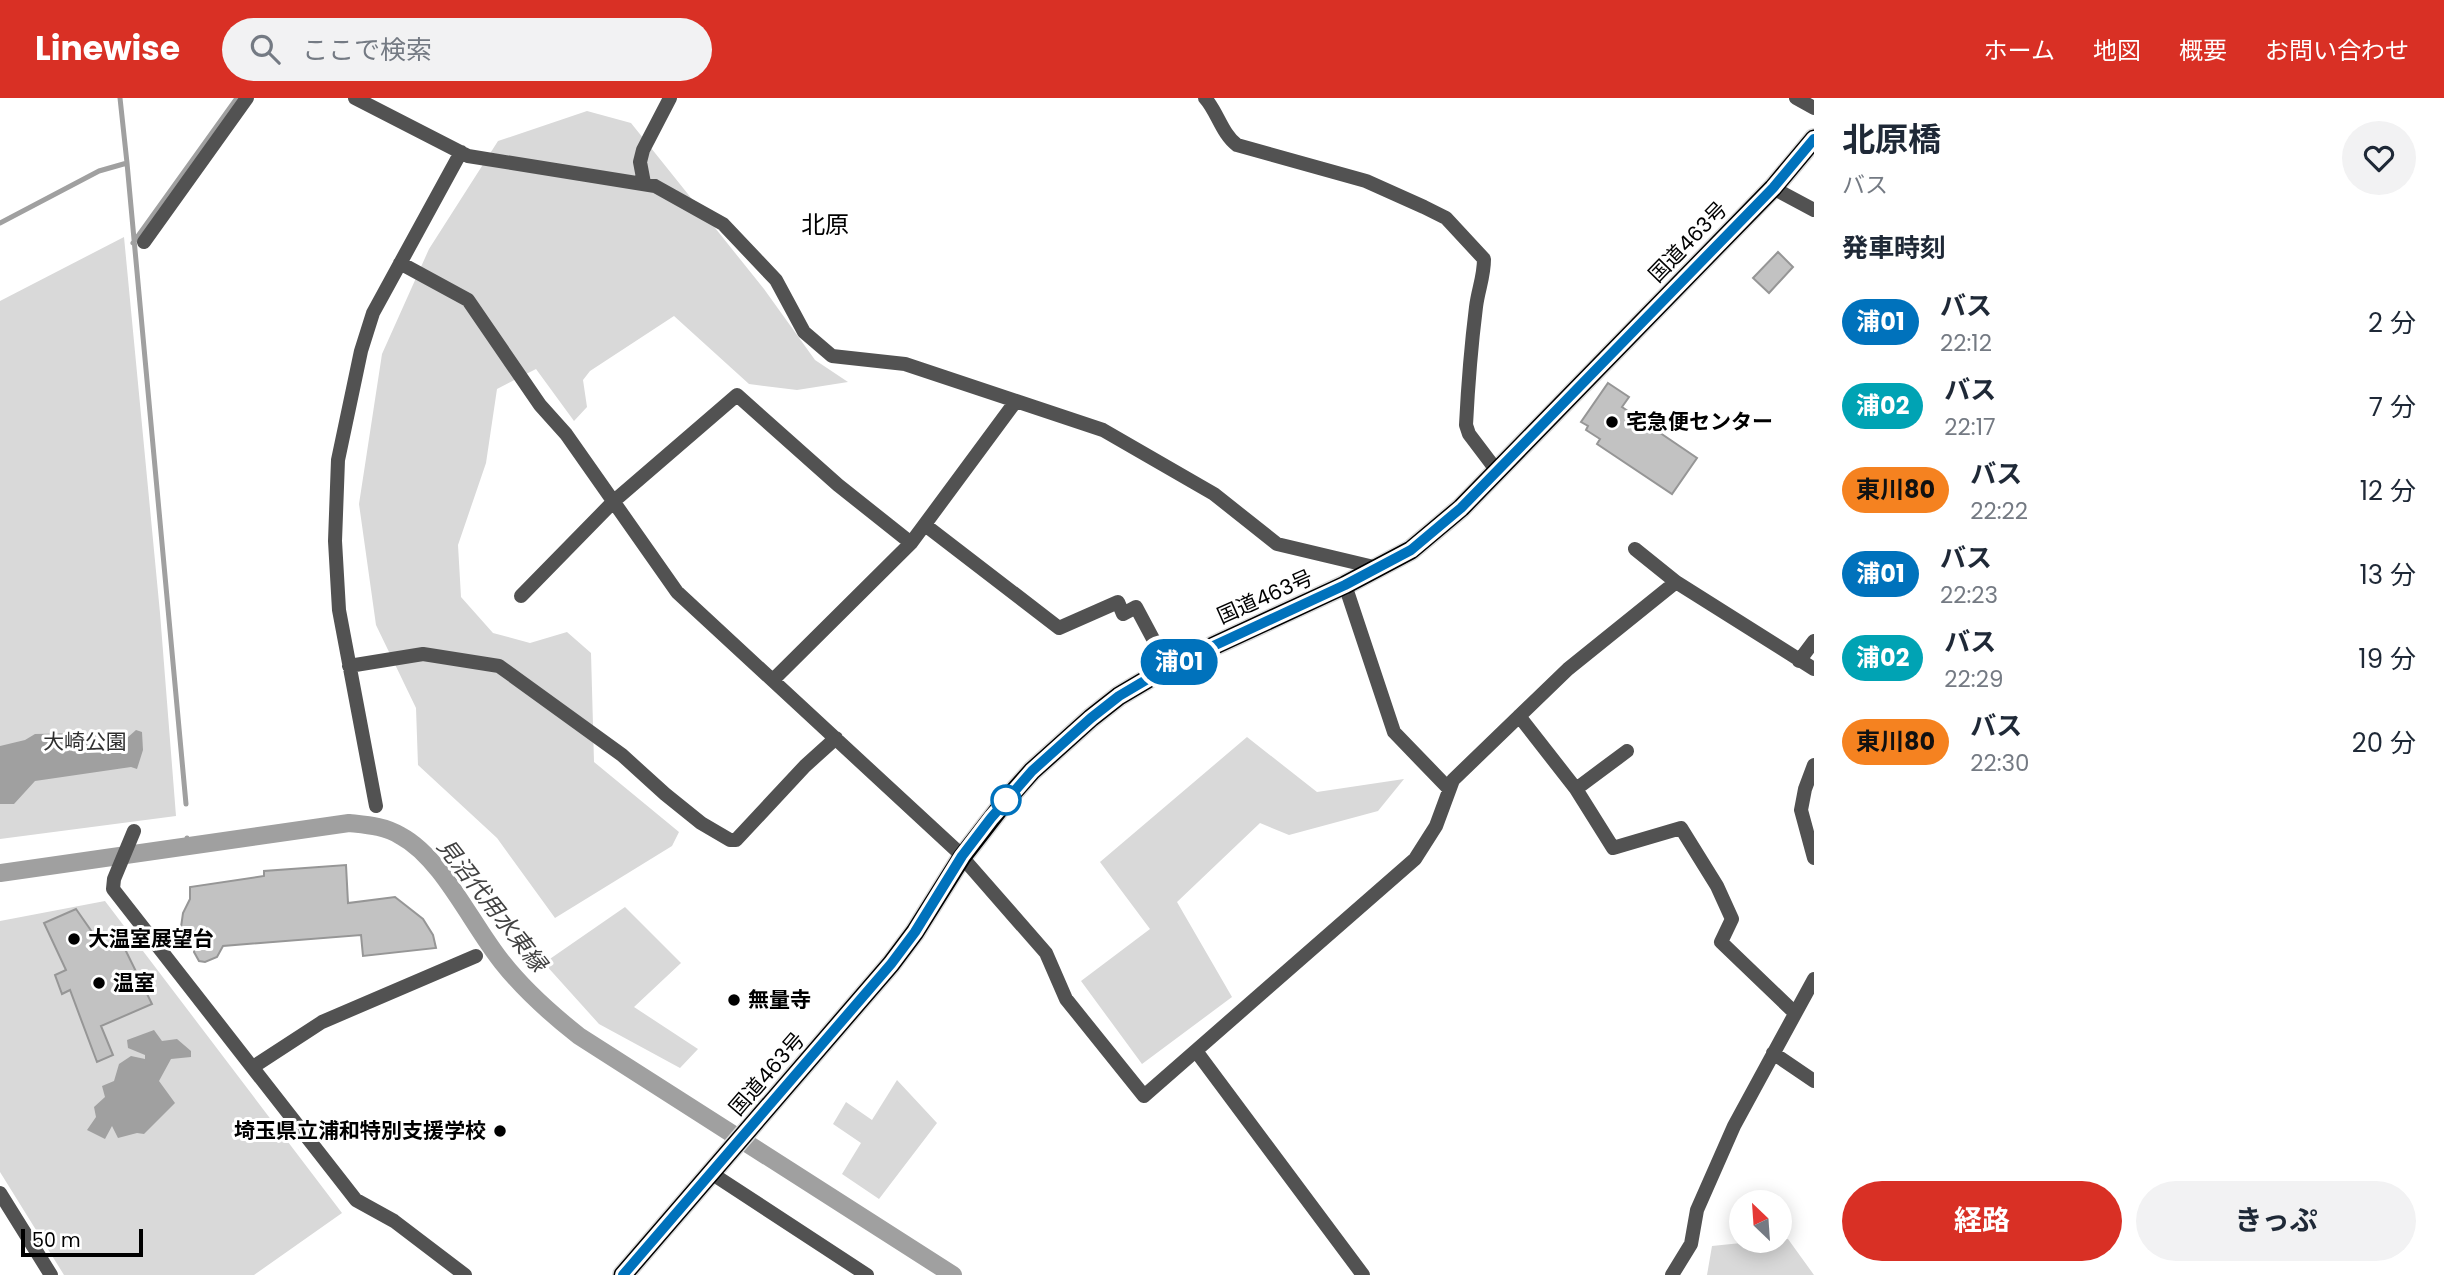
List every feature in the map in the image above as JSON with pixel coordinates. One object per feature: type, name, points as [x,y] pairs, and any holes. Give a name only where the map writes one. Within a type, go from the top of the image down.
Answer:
[{"type":"highway","name":"国道463号","points":[[623,1275],[891,964],[915,932],[962,856],[1032,771],[1119,696],[1168,667],[1345,585],[1411,550],[1461,508],[1773,188],[1814,139]]},
{"type":"street","points":[[144,242],[247,98]]},
{"type":"street","points":[[355,98],[468,156],[655,186],[723,224],[776,279],[804,332],[832,356],[905,364],[1102,430],[1214,494],[1277,544],[1378,568]]},
{"type":"street","points":[[644,183],[639,162],[670,98]]},
{"type":"street","points":[[1205,98],[1213,107],[1231,141],[1237,145],[1366,181],[1424,207],[1446,218],[1484,258],[1484,276],[1478,291],[1469,356],[1466,425],[1469,434],[1497,471]]},
{"type":"street","points":[[1796,98],[1814,108]]},
{"type":"street","points":[[376,806],[340,610],[335,541],[338,460],[361,351],[373,313],[461,152]]},
{"type":"street","points":[[1773,188],[1814,210]]},
{"type":"street","points":[[400,263],[468,300],[540,405],[566,434],[677,592],[962,856],[1046,953],[1066,999],[1144,1096],[1415,859],[1436,826],[1453,780],[1568,669],[1676,582]]},
{"type":"street","points":[[522,596],[614,501],[737,395],[838,485],[911,543]]},
{"type":"street","points":[[773,680],[911,543],[1016,401]]},
{"type":"street","points":[[925,524],[1059,628],[1118,602],[1123,614],[1136,607],[1168,667]]},
{"type":"street","points":[[1635,549],[1676,582],[1814,669]]},
{"type":"street","points":[[1345,585],[1394,732],[1449,789]]},
{"type":"street","points":[[1799,661],[1814,641]]},
{"type":"street","points":[[349,666],[423,654],[499,666],[622,755],[701,823],[730,840],[736,840],[805,766],[836,738]]},
{"type":"street","points":[[1520,716],[1576,789],[1613,848],[1682,828],[1717,886],[1732,919],[1721,942],[1795,1013]]},
{"type":"street","points":[[1576,789],[1627,751]]},
{"type":"street","points":[[1814,765],[1801,810],[1814,858]]},
{"type":"street","points":[[134,831],[114,878],[113,889],[356,1200],[394,1221],[465,1275]]},
{"type":"street","points":[[253,1067],[322,1022],[476,956]]},
{"type":"street","points":[[1672,1275],[1690,1244],[1697,1209],[1734,1126],[1814,979]]},
{"type":"street","points":[[1196,1051],[1363,1275]]},
{"type":"street","points":[[1773,1053],[1814,1080]]},
{"type":"street","points":[[712,1172],[867,1275]]},
{"type":"street","points":[[0,1193],[51,1275]]},
{"type":"green space","points":[[587,111],[631,123],[764,289],[815,360],[848,382],[797,390],[749,384],[674,316],[590,371],[583,380],[587,407],[574,421],[536,369],[497,389],[486,463],[458,545],[461,597],[493,633],[530,643],[567,632],[591,653],[594,762],[679,832],[672,846],[555,918],[497,838],[418,765],[416,708],[376,625],[359,504],[382,354],[429,249],[498,141]]},
{"type":"green space","name":"大崎公園","points":[[124,237],[160,613],[176,816],[0,839],[0,301]]},
{"type":"green space","points":[[1247,737],[1317,792],[1404,779],[1378,811],[1289,835],[1260,823],[1177,902],[1232,997],[1142,1064],[1081,981],[1150,929],[1100,862]]},
{"type":"green space","points":[[105,901],[342,1213],[254,1275],[64,1275],[0,1172],[0,921]]},
{"type":"green space","points":[[625,907],[681,963],[634,1007],[698,1049],[680,1068],[599,1024],[544,963]]},
{"type":"green space","points":[[897,1080],[937,1123],[879,1199],[842,1174],[861,1143],[833,1124],[846,1102],[872,1120]]},
{"type":"green space","points":[[1729,1244],[1729,1253],[1792,1253],[1792,1245],[1814,1275],[1707,1275],[1712,1246]]},
{"type":"shaded area","points":[[136,730],[142,732],[143,750],[137,769],[131,767],[35,781],[14,804],[0,804],[0,746],[25,740],[35,734],[83,733],[90,738],[98,734],[118,746]]},
{"type":"shaded area","points":[[154,1030],[162,1041],[177,1039],[191,1051],[191,1057],[171,1059],[159,1081],[175,1103],[144,1134],[118,1138],[112,1126],[105,1139],[87,1130],[96,1117],[94,1107],[105,1097],[102,1086],[114,1081],[119,1064],[131,1056],[145,1059],[145,1055],[128,1048],[127,1040]]},
{"type":"building","points":[[1778,252],[1793,267],[1769,293],[1753,278]]},
{"type":"building","points":[[1608,383],[1629,397],[1622,407],[1697,458],[1672,494],[1597,444],[1600,439],[1586,430],[1588,426],[1581,422]]},
{"type":"building","points":[[346,865],[348,903],[395,897],[423,919],[433,935],[436,948],[363,956],[361,935],[223,946],[217,957],[205,962],[199,961],[194,952],[196,941],[187,938],[181,927],[183,913],[190,899],[190,887],[264,876],[264,871]]},
{"type":"building","name":"温室","points":[[76,909],[104,949],[122,943],[152,1004],[101,1026],[113,1055],[97,1062],[70,990],[62,994],[55,975],[66,970],[44,923]]},
{"type":"waterway","points":[[120,98],[127,163]]},
{"type":"waterway","points":[[133,243],[237,98]]},
{"type":"waterway","points":[[0,223],[99,171],[127,163],[186,804]]},
{"type":"waterway","name":"見沼代用水東縁","points":[[0,873],[349,823],[389,830],[416,846],[430,860],[456,893],[502,962],[548,1010],[579,1036],[953,1275]]},
{"type":"waterway","points":[[187,838],[188,846]]},
{"type":"bus line","name":"浦01","points":[[623,1275],[891,964],[939,896],[962,856],[1032,771],[1119,696],[1168,667],[1345,585],[1411,550],[1461,508],[1773,188],[1814,139]]},
{"type":"place","name":"宅急便センター","points":[[1612,422]]},
{"type":"place","name":"大温室展望台","points":[[74,939]]},
{"type":"place","name":"温室","points":[[99,983]]},
{"type":"place","name":"無量寺","points":[[734,1000]]},
{"type":"place","name":"埼玉県立浦和特別支援学校","points":[[500,1131]]},
{"type":"district","name":"北原","points":[[825,225]]}]
